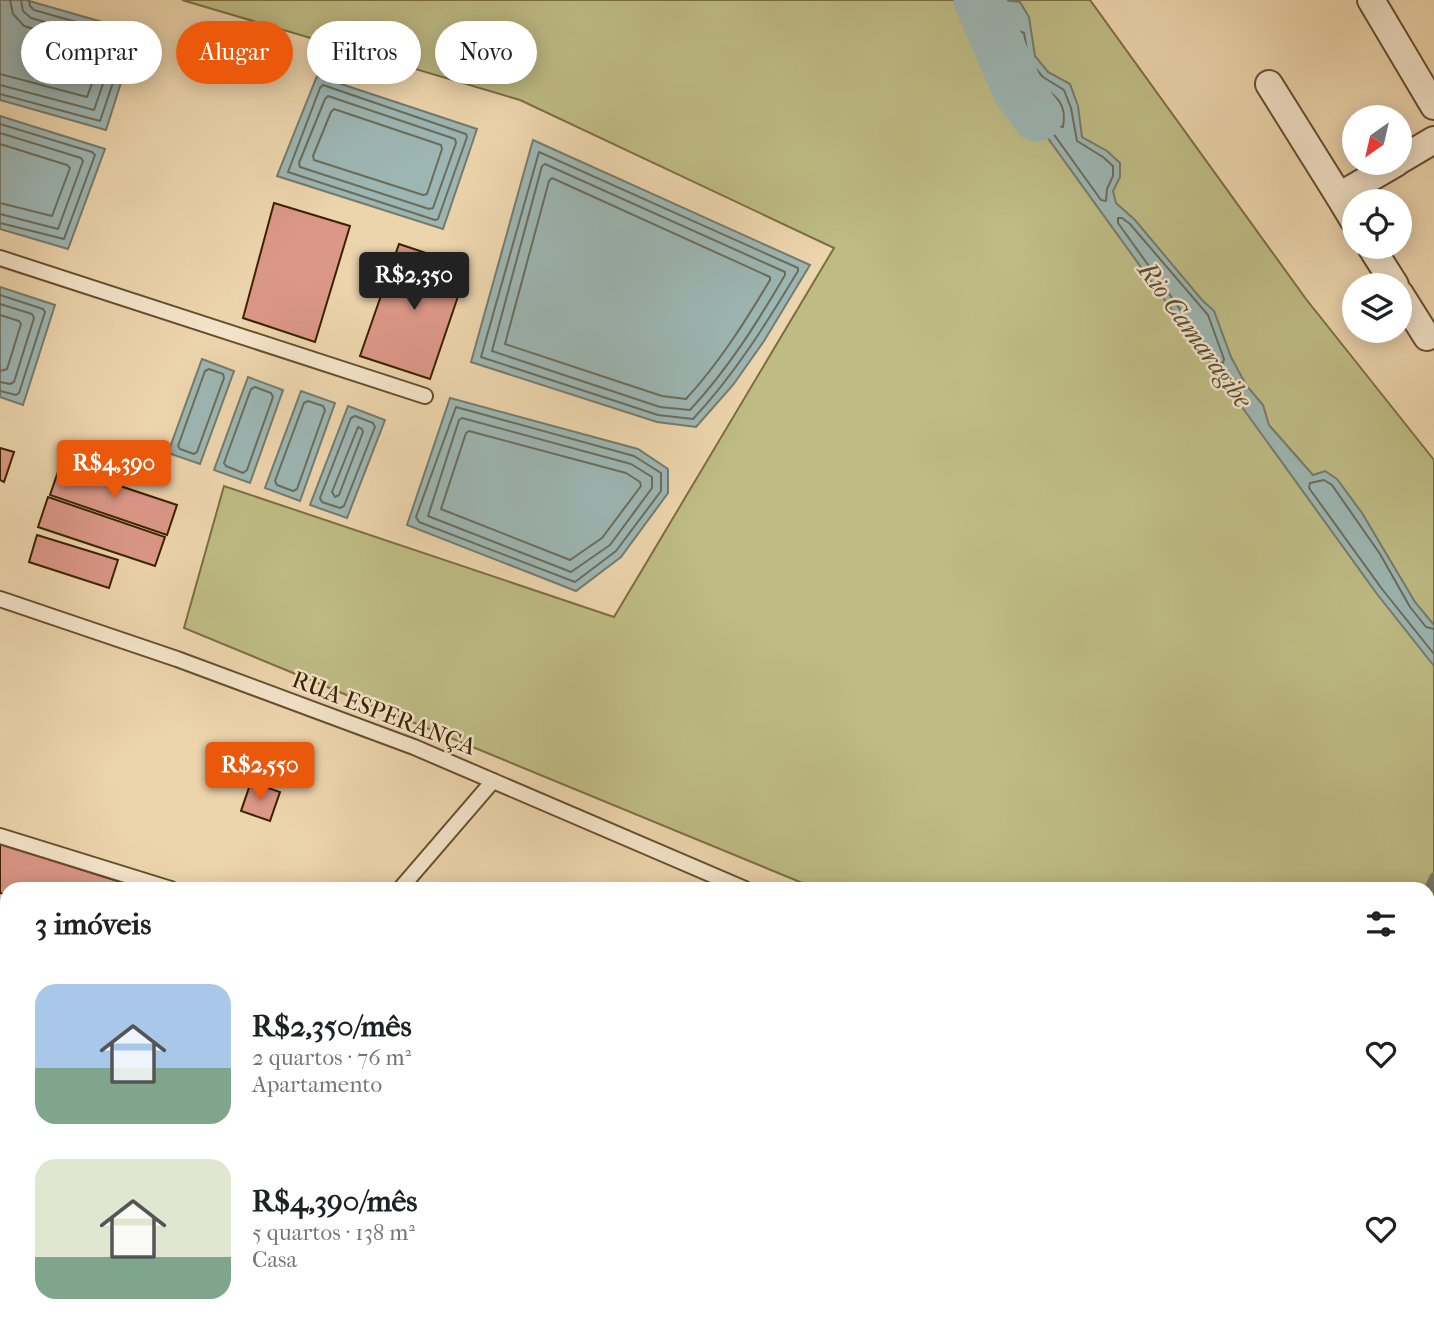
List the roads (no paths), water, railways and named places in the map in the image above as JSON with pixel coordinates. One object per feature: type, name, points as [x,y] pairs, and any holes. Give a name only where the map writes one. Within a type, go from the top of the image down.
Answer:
[{"type":"street","points":[[1371,0],[1434,106]]},
{"type":"street","points":[[1269,84],[1342,201]]},
{"type":"street","points":[[1412,153],[1434,140]]},
{"type":"street","points":[[1339,196],[1375,175]]},
{"type":"street","points":[[1412,311],[1432,339]]},
{"type":"lane","points":[[0,258],[425,396]]},
{"type":"lane","name":"RUA ESPERANÇA","points":[[0,599],[189,663],[414,747],[729,882]]},
{"type":"lane","points":[[406,882],[493,780]]},
{"type":"lane","points":[[0,836],[148,882]]},
{"type":"water","points":[[0,0],[26,0],[99,21],[21,21],[21,84],[121,84],[106,130],[0,100]]},
{"type":"water","name":"Rio Camaragibe","points":[[1000,0],[1020,2],[1029,17],[1035,56],[1048,72],[1070,84],[1078,106],[1082,137],[1107,151],[1120,163],[1120,177],[1113,191],[1116,203],[1135,220],[1214,311],[1231,357],[1246,385],[1263,405],[1269,425],[1313,475],[1325,471],[1337,479],[1362,513],[1415,602],[1434,625],[1434,666],[1377,594],[1008,83],[1000,64],[1013,24]]},
{"type":"water","points":[[314,84],[341,84],[477,129],[443,229],[277,176]]},
{"type":"water","points":[[0,116],[105,149],[68,249],[0,229]]},
{"type":"water","points":[[533,140],[810,265],[764,341],[733,385],[696,427],[657,422],[471,362]]},
{"type":"water","points":[[0,287],[55,305],[23,405],[0,397]]},
{"type":"water","points":[[202,359],[234,371],[200,464],[168,453]]},
{"type":"water","points":[[248,377],[283,390],[250,483],[214,470]]},
{"type":"water","points":[[301,391],[335,403],[300,501],[265,488]]},
{"type":"water","points":[[450,398],[638,449],[668,469],[668,493],[621,557],[576,591],[407,525]]},
{"type":"water","points":[[348,406],[385,420],[347,518],[310,505]]},
{"type":"waterway","name":"Rio Camaragibe","points":[[979,0],[1018,90],[1037,116]]},
{"type":"waterway","points":[[1432,882],[1434,877]]}]
